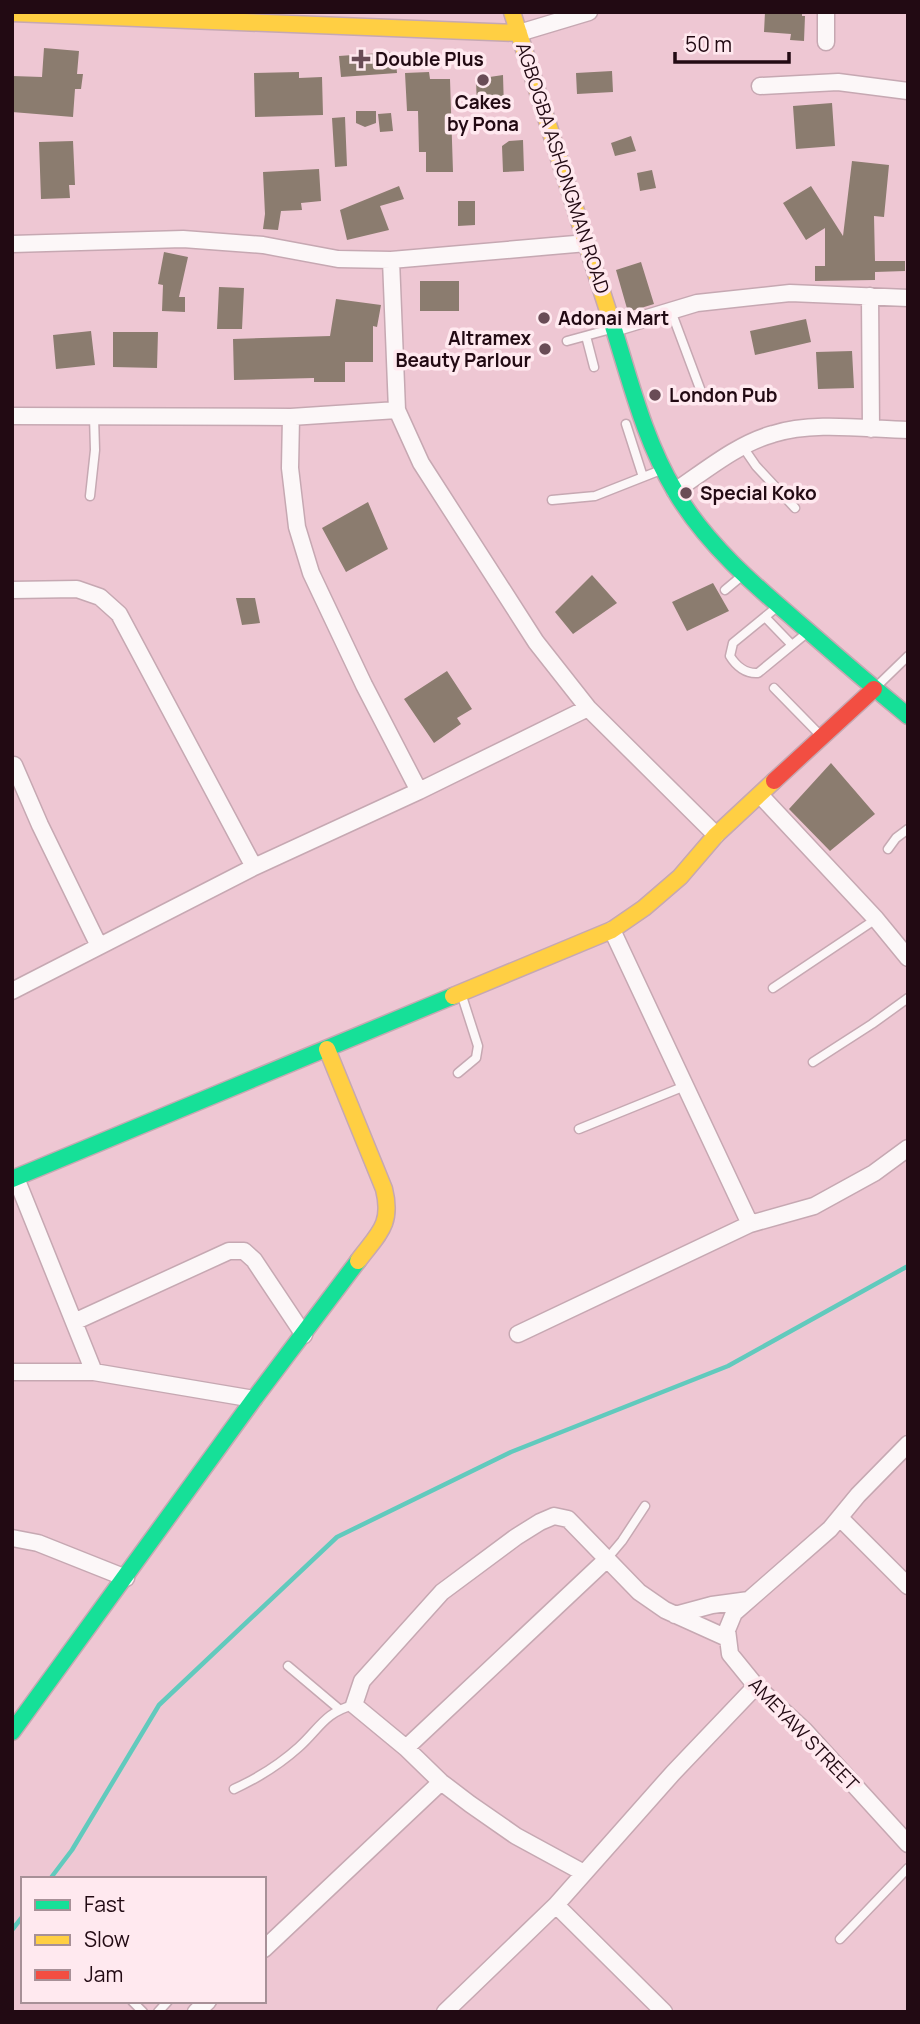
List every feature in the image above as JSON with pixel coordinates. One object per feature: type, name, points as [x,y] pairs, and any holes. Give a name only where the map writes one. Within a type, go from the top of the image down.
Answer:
[{"type":"street","name":"AGBOGBA ASHONGMAN ROAD","points":[[512,12],[646,427],[675,491],[692,517],[779,605],[908,716]]},
{"type":"street","points":[[12,13],[326,19],[519,33],[589,12]]},
{"type":"street","points":[[826,12],[826,42]]},
{"type":"street","points":[[760,86],[838,82],[908,91]]},
{"type":"street","points":[[12,244],[183,239],[263,245],[338,259],[391,260],[587,243]]},
{"type":"street","points":[[391,260],[397,410],[421,463],[536,642],[588,708],[716,835]]},
{"type":"street","points":[[614,328],[697,303],[790,293],[908,298]]},
{"type":"street","points":[[870,296],[871,429]]},
{"type":"street","points":[[12,416],[290,417],[397,410]]},
{"type":"street","points":[[290,417],[290,468],[297,527],[311,573],[364,685],[419,791]]},
{"type":"street","points":[[675,491],[743,447],[772,434],[803,428],[908,430]]},
{"type":"street","points":[[12,590],[77,589],[100,597],[119,614],[254,867]]},
{"type":"street","points":[[94,1372],[14,1179],[612,930],[645,908],[680,877],[716,835],[874,689]]},
{"type":"street","points":[[12,991],[254,867],[419,791],[588,708]]},
{"type":"street","points":[[14,765],[99,946]]},
{"type":"street","points":[[761,796],[876,919],[908,958]]},
{"type":"street","points":[[612,930],[750,1224]]},
{"type":"street","points":[[12,1732],[254,1399],[386,1225],[388,1206],[384,1189],[327,1049]]},
{"type":"street","points":[[518,1334],[750,1224],[814,1206],[874,1173],[908,1148]]},
{"type":"street","points":[[74,1322],[229,1251],[244,1251],[254,1260],[304,1335]]},
{"type":"street","points":[[12,1372],[94,1372],[254,1399]]},
{"type":"street","points":[[727,1638],[726,1630],[734,1613],[840,1518],[858,1495],[908,1444]]},
{"type":"street","points":[[584,1873],[516,1836],[441,1782],[407,1748],[346,1707],[362,1681],[442,1592],[516,1536],[554,1516],[568,1519],[639,1592],[675,1615],[727,1638]]},
{"type":"street","points":[[840,1518],[908,1586]]},
{"type":"street","points":[[12,1538],[38,1543],[125,1578]]},
{"type":"street","points":[[407,1748],[606,1560]]},
{"type":"street","points":[[675,1615],[712,1605],[749,1600]]},
{"type":"street","name":"AMEYAW STREET","points":[[727,1638],[730,1654],[756,1686],[804,1730],[908,1844]]},
{"type":"street","points":[[445,2012],[556,1905],[756,1686]]},
{"type":"street","points":[[266,1947],[441,1782]]},
{"type":"street","points":[[556,1905],[664,2012]]},
{"type":"lane","points":[[671,311],[702,394]]},
{"type":"lane","points":[[567,341],[614,328]]},
{"type":"lane","points":[[586,336],[594,367]]},
{"type":"lane","points":[[90,496],[94,462],[94,416]]},
{"type":"lane","points":[[626,424],[643,477]]},
{"type":"lane","points":[[743,447],[756,466],[795,508]]},
{"type":"lane","points":[[552,499],[595,496],[664,469]]},
{"type":"lane","points":[[724,590],[746,573]]},
{"type":"lane","points":[[779,605],[733,643],[730,656],[733,661],[748,672],[758,673],[808,631]]},
{"type":"lane","points":[[765,617],[792,645]]},
{"type":"lane","points":[[874,689],[908,656]]},
{"type":"lane","points":[[774,688],[822,737]]},
{"type":"lane","points":[[888,849],[896,838],[908,829]]},
{"type":"lane","points":[[773,988],[876,919]]},
{"type":"lane","points":[[458,1073],[476,1058],[478,1046],[461,993]]},
{"type":"lane","points":[[813,1062],[908,998]]},
{"type":"lane","points":[[579,1129],[685,1086]]},
{"type":"lane","points":[[606,1560],[645,1506]]},
{"type":"lane","points":[[234,1789],[274,1768],[300,1746],[327,1717],[346,1707],[289,1666]]},
{"type":"lane","points":[[840,1939],[908,1868]]},
{"type":"building","points":[[765,12],[802,12],[802,16],[805,16],[804,41],[790,40],[791,34],[764,32]]},
{"type":"building","points":[[44,48],[79,51],[77,74],[83,74],[81,89],[75,89],[73,117],[12,112],[12,76],[42,77]]},
{"type":"building","points":[[395,52],[397,73],[341,77],[339,56]]},
{"type":"building","points":[[612,71],[613,92],[577,94],[576,73]]},
{"type":"building","points":[[299,72],[299,78],[322,77],[323,115],[255,117],[254,73]]},
{"type":"building","points":[[429,72],[430,79],[450,79],[453,172],[426,172],[426,152],[419,152],[418,111],[407,111],[405,73]]},
{"type":"building","points":[[503,75],[504,109],[477,110],[476,79]]},
{"type":"building","points":[[832,103],[835,146],[796,149],[793,106]]},
{"type":"building","points":[[356,111],[376,111],[376,123],[365,127],[356,123]]},
{"type":"building","points":[[391,113],[393,131],[380,132],[378,114]]},
{"type":"building","points":[[345,117],[347,166],[335,167],[332,118]]},
{"type":"building","points":[[631,136],[636,151],[615,156],[611,143]]},
{"type":"building","points":[[523,140],[524,171],[503,172],[502,146],[509,141]]},
{"type":"building","points":[[73,141],[75,185],[69,185],[70,198],[41,199],[39,142]]},
{"type":"building","points":[[852,161],[889,165],[884,217],[874,216],[875,261],[905,261],[905,271],[875,272],[875,280],[815,281],[815,266],[825,266],[825,228],[806,240],[783,203],[811,186],[843,236]]},
{"type":"building","points":[[319,169],[321,201],[301,203],[302,210],[281,211],[278,230],[263,229],[263,172]]},
{"type":"building","points":[[652,170],[656,188],[640,191],[637,173]]},
{"type":"building","points":[[399,186],[404,199],[380,206],[389,230],[347,240],[340,210]]},
{"type":"building","points":[[458,201],[475,201],[475,225],[458,226]]},
{"type":"building","points":[[164,252],[188,257],[179,297],[185,297],[185,312],[162,311],[163,285],[158,284]]},
{"type":"building","points":[[641,262],[654,304],[628,312],[616,270]]},
{"type":"building","points":[[420,281],[459,281],[459,311],[420,311]]},
{"type":"building","points":[[219,287],[244,288],[242,329],[217,329]]},
{"type":"building","points":[[336,299],[381,305],[377,327],[373,326],[373,362],[345,362],[345,382],[314,382],[314,378],[234,380],[233,339],[330,336]]},
{"type":"building","points":[[806,319],[811,342],[755,355],[750,331]]},
{"type":"building","points":[[91,331],[95,365],[56,369],[53,335]]},
{"type":"building","points":[[113,332],[158,332],[157,368],[113,367]]},
{"type":"building","points":[[852,351],[854,388],[818,389],[816,352]]},
{"type":"building","points":[[368,502],[388,549],[346,572],[322,528]]},
{"type":"building","points":[[592,575],[617,603],[573,634],[555,612]]},
{"type":"building","points":[[713,583],[729,611],[687,631],[672,602]]},
{"type":"building","points":[[236,598],[255,598],[260,623],[242,625]]},
{"type":"building","points":[[447,671],[472,709],[457,718],[461,724],[434,743],[404,699]]},
{"type":"building","points":[[831,763],[875,814],[830,851],[789,809]]},
{"type":"waterway","points":[[52,1877],[72,1850],[159,1705],[337,1537],[511,1452],[728,1366],[908,1266]]},
{"type":"waterway","points":[[12,1930],[21,1919]]},
{"type":"traffic: fast","points":[[610,317],[654,450],[675,491],[702,530],[753,583],[908,716]]},
{"type":"traffic: fast","points":[[12,1179],[453,996]]},
{"type":"traffic: fast","points":[[12,1732],[254,1399],[358,1261]]},
{"type":"traffic: slow","points":[[512,12],[610,317]]},
{"type":"traffic: slow","points":[[12,13],[519,33]]},
{"type":"traffic: slow","points":[[453,996],[612,930],[644,908],[680,877],[716,835],[774,781]]},
{"type":"traffic: slow","points":[[327,1049],[384,1189],[386,1201],[387,1212],[382,1228],[358,1261]]},
{"type":"traffic: jam","points":[[774,781],[874,689]]},
{"type":"place","name":"Double Plus","points":[[361,59]]},
{"type":"place","name":"Cakes by Pona","points":[[483,80]]},
{"type":"place","name":"Adonai Mart","points":[[544,318]]},
{"type":"place","name":"Altramex Beauty Parlour","points":[[545,349]]},
{"type":"place","name":"London Pub","points":[[655,395]]},
{"type":"place","name":"Special Koko","points":[[686,493]]}]
